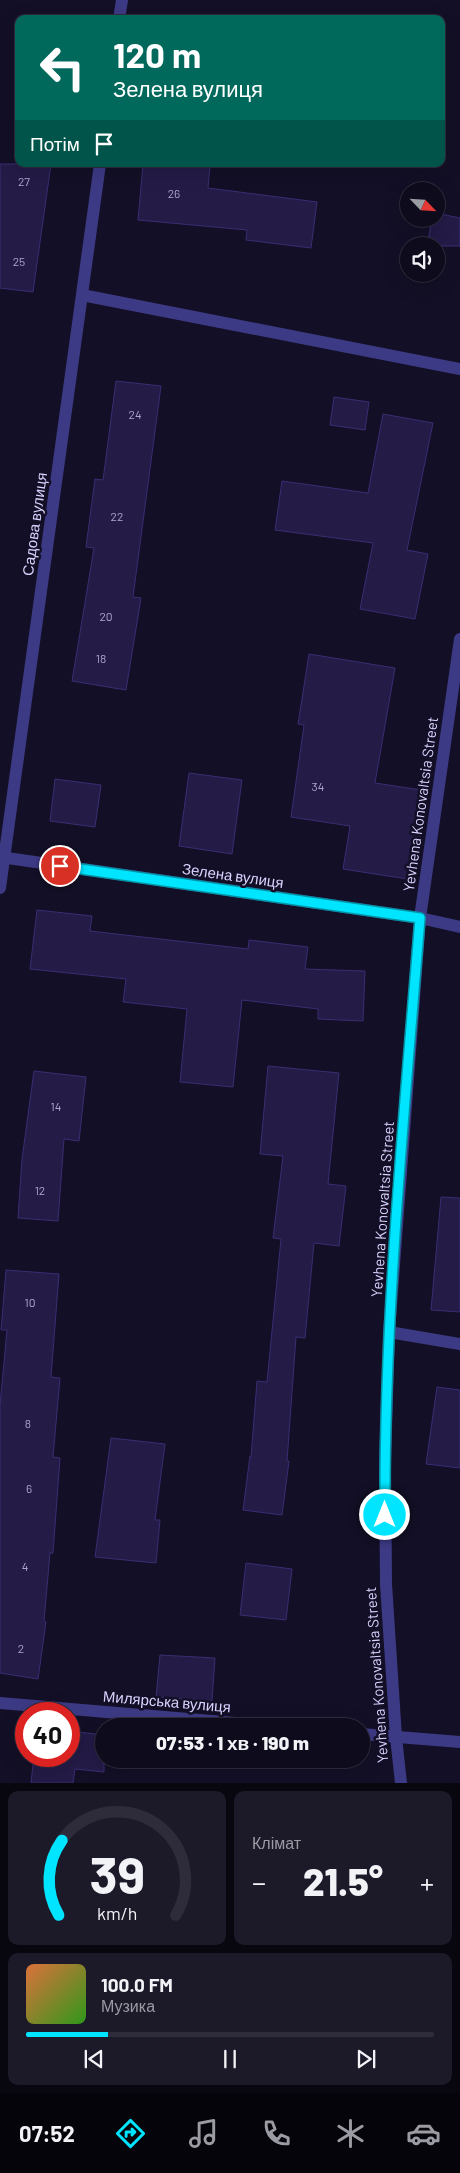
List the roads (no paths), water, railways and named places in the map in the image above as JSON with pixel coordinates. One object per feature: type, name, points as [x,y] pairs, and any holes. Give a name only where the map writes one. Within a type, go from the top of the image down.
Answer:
[{"type":"street","points":[[120,15],[122,0]]},
{"type":"street","name":"Садова вулиця","points":[[0,888],[2,857],[100,167]]},
{"type":"street","points":[[82,295],[460,368]]},
{"type":"street","name":"Yevhena Konovaltsia Street","points":[[401,1783],[396,1737],[386,1584],[384,1462],[389,1332],[420,918],[460,639]]},
{"type":"street","name":"Зелена вулиця","points":[[2,857],[420,918],[460,927]]},
{"type":"street","points":[[389,1332],[460,1344]]},
{"type":"street","name":"Милярська вулиця","points":[[0,1703],[176,1718]]},
{"type":"street","points":[[370,1735],[460,1742]]}]
